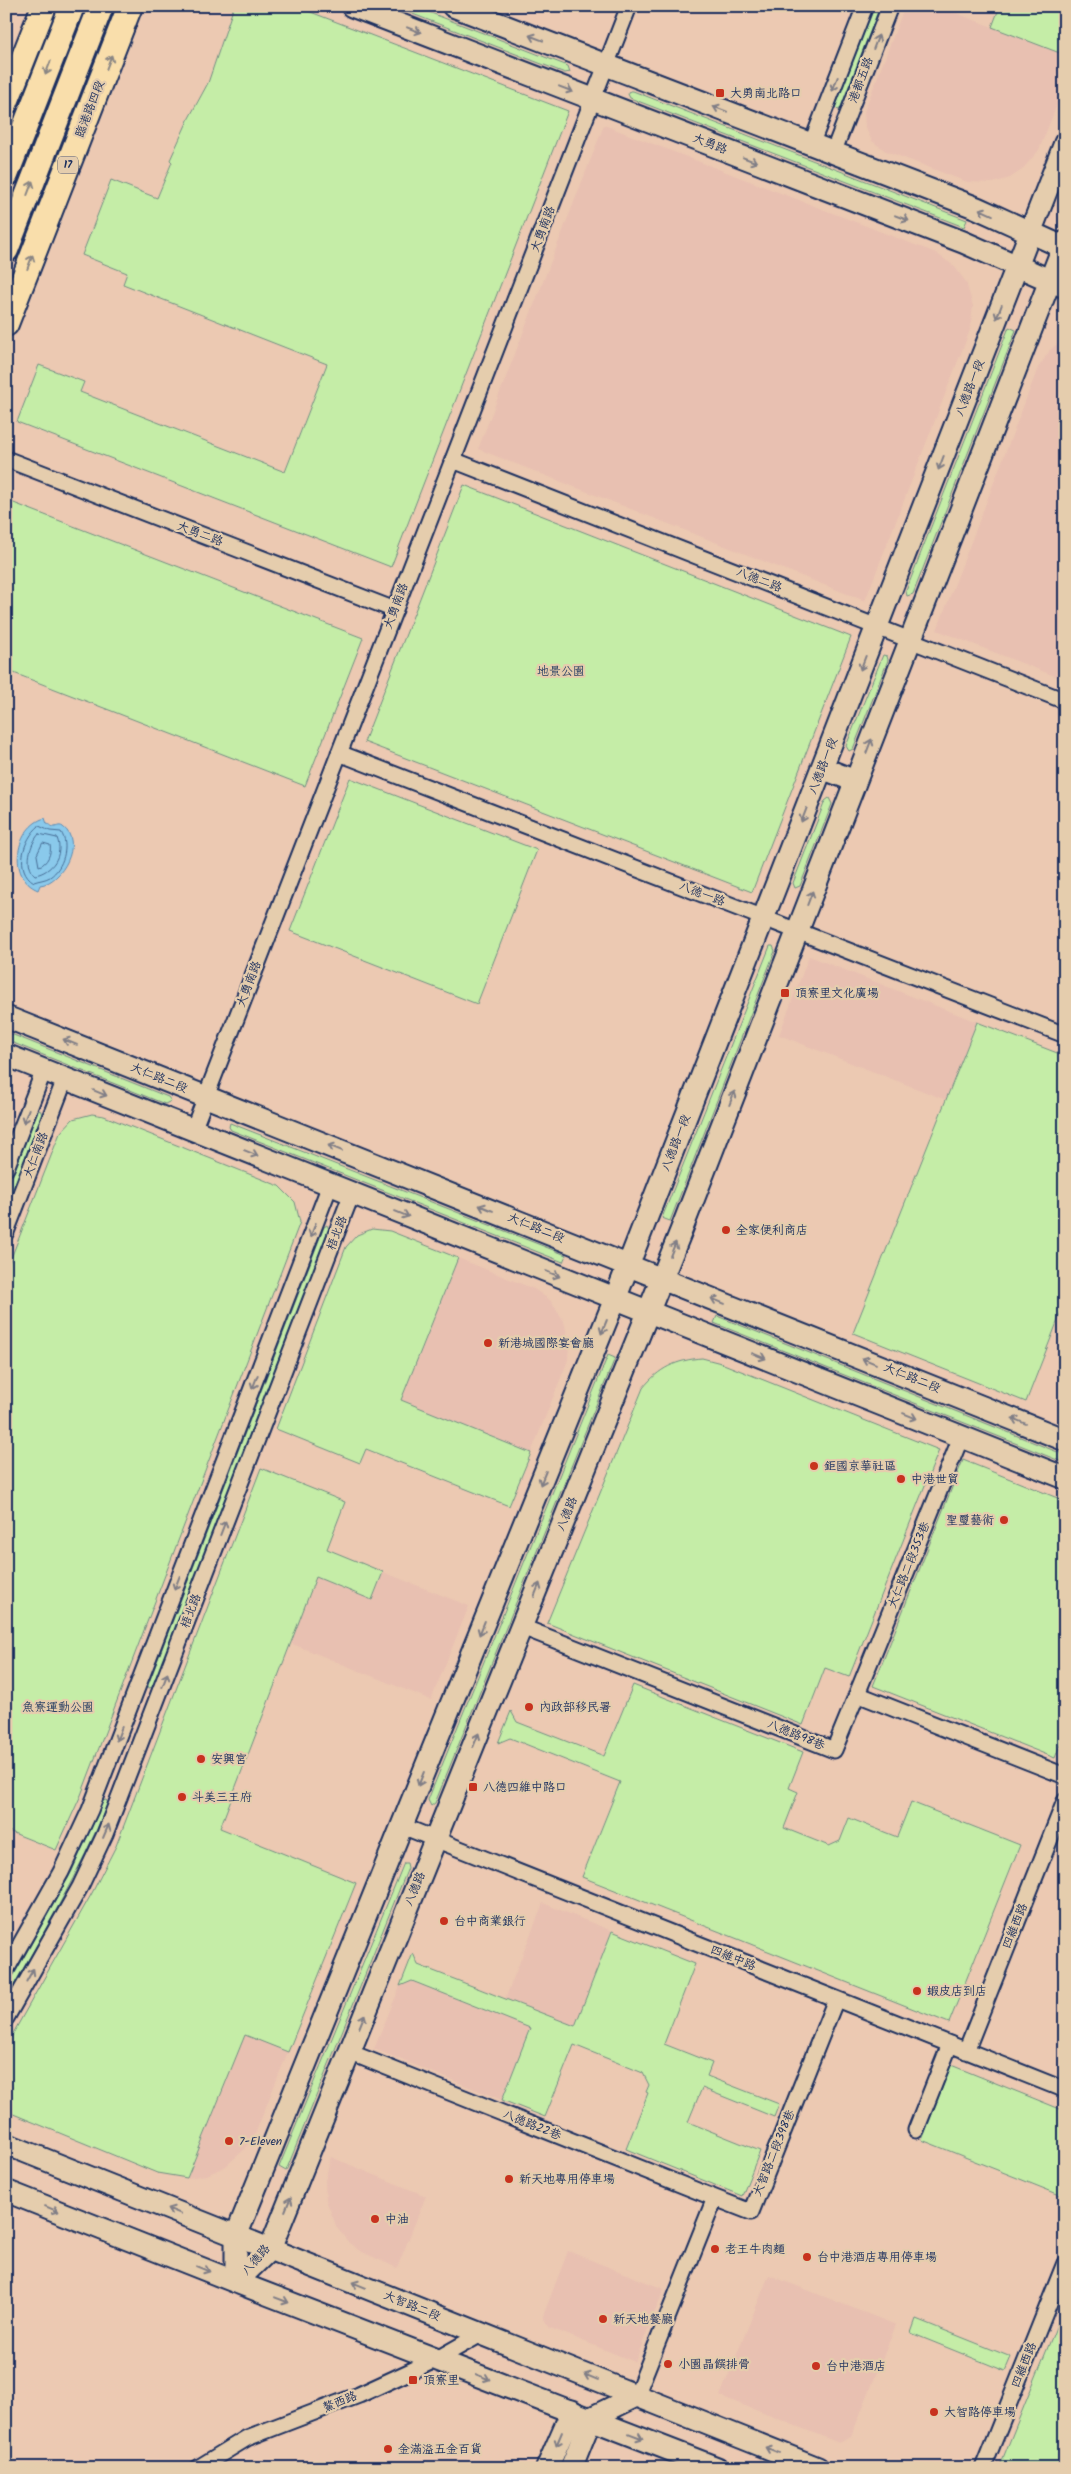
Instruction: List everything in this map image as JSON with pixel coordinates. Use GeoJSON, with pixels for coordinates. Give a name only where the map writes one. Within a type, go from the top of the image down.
{"type":"FeatureCollection","features":[{"type":"Feature","properties":{"kind":"main road"},"geometry":{"type":"LineString","coordinates":[[6,102],[44,6]]}},
{"type":"Feature","properties":{"kind":"main road"},"geometry":{"type":"LineString","coordinates":[[6,176],[72,6]]}},
{"type":"Feature","properties":{"kind":"main road","name":"17"},"geometry":{"type":"LineString","coordinates":[[6,250],[102,6]]}},
{"type":"Feature","properties":{"kind":"main road","name":"臨港路四段"},"geometry":{"type":"LineString","coordinates":[[6,324],[130,6]]}},
{"type":"Feature","properties":{"kind":"street","name":"大勇路"},"geometry":{"type":"LineString","coordinates":[[352,6],[811,144],[976,208],[1023,249],[1061,261]]}},
{"type":"Feature","properties":{"kind":"street","name":"大勇路"},"geometry":{"type":"LineString","coordinates":[[453,6],[600,82],[964,242],[1023,249],[1061,261]]}},
{"type":"Feature","properties":{"kind":"street","name":"大勇南路"},"geometry":{"type":"LineString","coordinates":[[192,1130],[629,6]]}},
{"type":"Feature","properties":{"kind":"street","name":"港都五路"},"geometry":{"type":"LineString","coordinates":[[811,144],[865,6]]}},
{"type":"Feature","properties":{"kind":"street","name":"港都五路"},"geometry":{"type":"LineString","coordinates":[[833,153],[890,6]]}},
{"type":"Feature","properties":{"kind":"street","name":"八德路一段"},"geometry":{"type":"LineString","coordinates":[[622,1282],[1065,143]]}},
{"type":"Feature","properties":{"kind":"street"},"geometry":{"type":"LineString","coordinates":[[655,1295],[910,640],[1061,261]]}},
{"type":"Feature","properties":{"kind":"street","name":"大勇二路"},"geometry":{"type":"LineString","coordinates":[[6,459],[394,610]]}},
{"type":"Feature","properties":{"kind":"street","name":"八德二路"},"geometry":{"type":"LineString","coordinates":[[453,460],[1065,701]]}},
{"type":"Feature","properties":{"kind":"street","name":"八德一路"},"geometry":{"type":"LineString","coordinates":[[339,753],[1065,1035]]}},
{"type":"Feature","properties":{"kind":"street"},"geometry":{"type":"LineString","coordinates":[[822,768],[855,781]]}},
{"type":"Feature","properties":{"kind":"street","name":"大仁路二段"},"geometry":{"type":"LineString","coordinates":[[6,1016],[206,1096],[622,1282],[1065,1440]]}},
{"type":"Feature","properties":{"kind":"street","name":"大仁路二段"},"geometry":{"type":"LineString","coordinates":[[6,1056],[330,1185],[622,1282],[655,1295],[961,1437],[1065,1478]]}},
{"type":"Feature","properties":{"kind":"street","name":"大仁南路"},"geometry":{"type":"LineString","coordinates":[[6,1168],[44,1070]]}},
{"type":"Feature","properties":{"kind":"street","name":"大仁南路"},"geometry":{"type":"LineString","coordinates":[[6,1232],[65,1079]]}},
{"type":"Feature","properties":{"kind":"street","name":"梧北路"},"geometry":{"type":"LineString","coordinates":[[6,1970],[61,1872],[88,1816],[330,1185]]}},
{"type":"Feature","properties":{"kind":"street","name":"梧北路"},"geometry":{"type":"LineString","coordinates":[[6,2018],[80,1886],[105,1834],[352,1193]]}},
{"type":"Feature","properties":{"kind":"street","name":"八德路"},"geometry":{"type":"LineString","coordinates":[[236,2282],[236,2236],[622,1282]]}},
{"type":"Feature","properties":{"kind":"street","name":"八德路"},"geometry":{"type":"LineString","coordinates":[[236,2282],[270,2249],[655,1295]]}},
{"type":"Feature","properties":{"kind":"street","name":"大仁路二段353巷"},"geometry":{"type":"LineString","coordinates":[[857,1694],[961,1437]]}},
{"type":"Feature","properties":{"kind":"street","name":"八德路98巷"},"geometry":{"type":"LineString","coordinates":[[522,1627],[834,1750],[857,1694]]}},
{"type":"Feature","properties":{"kind":"street"},"geometry":{"type":"LineString","coordinates":[[857,1694],[1065,1776]]}},
{"type":"Feature","properties":{"kind":"street","name":"四維西路"},"geometry":{"type":"LineString","coordinates":[[966,2051],[1065,1801]]}},
{"type":"Feature","properties":{"kind":"street","name":"四維中路"},"geometry":{"type":"LineString","coordinates":[[402,1826],[1065,2090]]}},
{"type":"Feature","properties":{"kind":"street","name":"大智路二段398巷"},"geometry":{"type":"LineString","coordinates":[[715,2198],[751,2212],[836,1999]]}},
{"type":"Feature","properties":{"kind":"street"},"geometry":{"type":"LineString","coordinates":[[916,2130],[950,2044]]}},
{"type":"Feature","properties":{"kind":"street","name":"八德路22巷"},"geometry":{"type":"LineString","coordinates":[[349,2052],[715,2198]]}},
{"type":"Feature","properties":{"kind":"street","name":"大智路二段"},"geometry":{"type":"LineString","coordinates":[[6,2144],[818,2468]]}},
{"type":"Feature","properties":{"kind":"street"},"geometry":{"type":"LineString","coordinates":[[6,2191],[717,2468]]}},
{"type":"Feature","properties":{"kind":"street"},"geometry":{"type":"LineString","coordinates":[[547,2468],[581,2414],[636,2396],[715,2198]]}},
{"type":"Feature","properties":{"kind":"street","name":"四維西路"},"geometry":{"type":"LineString","coordinates":[[983,2468],[1065,2263]]}},
{"type":"Feature","properties":{"kind":"street","name":"鰲西路"},"geometry":{"type":"LineString","coordinates":[[198,2468],[247,2438],[331,2407],[437,2359],[481,2334]]}},
{"type":"Feature","properties":{"kind":"street"},"geometry":{"type":"LineString","coordinates":[[571,2468],[581,2414]]}},
{"type":"Feature","properties":{"kind":"shaded area"},"geometry":{"type":"Polygon","coordinates":[[[905,6],[938,6],[1065,55],[1065,85],[1039,150],[1022,170],[1010,178],[993,183],[967,182],[886,151],[872,141],[865,127],[864,112],[905,6]]]}},
{"type":"Feature","properties":{"kind":"shaded area"},"geometry":{"type":"Polygon","coordinates":[[[604,125],[936,253],[954,266],[966,282],[973,306],[970,330],[865,601],[478,449],[604,125]]]}},
{"type":"Feature","properties":{"kind":"shaded area"},"geometry":{"type":"Polygon","coordinates":[[[1065,338],[1065,680],[937,630],[1038,368],[1050,350],[1065,338]]]}},
{"type":"Feature","properties":{"kind":"shaded area"},"geometry":{"type":"Polygon","coordinates":[[[809,956],[977,1022],[946,1100],[779,1035],[809,956]]]}},
{"type":"Feature","properties":{"kind":"shaded area","name":"新港城國際宴會廳"},"geometry":{"type":"Polygon","coordinates":[[[458,1258],[534,1289],[550,1300],[564,1321],[569,1343],[568,1360],[531,1453],[401,1401],[458,1258]]]}},
{"type":"Feature","properties":{"kind":"shaded area"},"geometry":{"type":"Polygon","coordinates":[[[383,1572],[469,1606],[431,1700],[290,1643],[316,1577],[372,1600],[383,1572]]]}},
{"type":"Feature","properties":{"kind":"shaded area"},"geometry":{"type":"Polygon","coordinates":[[[543,1903],[612,1931],[575,2026],[505,1999],[543,1903]]]}},
{"type":"Feature","properties":{"kind":"shaded area"},"geometry":{"type":"Polygon","coordinates":[[[412,1981],[530,2028],[502,2100],[374,2049],[400,1986],[412,1981]]]}},
{"type":"Feature","properties":{"kind":"shaded area"},"geometry":{"type":"Polygon","coordinates":[[[245,2035],[288,2052],[256,2132],[245,2149],[226,2166],[207,2175],[187,2178],[245,2035]]]}},
{"type":"Feature","properties":{"kind":"shaded area","name":"中油"},"geometry":{"type":"Polygon","coordinates":[[[331,2157],[426,2196],[397,2268],[360,2251],[349,2243],[337,2228],[326,2200],[325,2181],[331,2157]]]}},
{"type":"Feature","properties":{"kind":"shaded area","name":"新天地餐廳"},"geometry":{"type":"Polygon","coordinates":[[[568,2251],[664,2289],[635,2362],[548,2327],[543,2316],[568,2251]]]}},
{"type":"Feature","properties":{"kind":"shaded area","name":"台中港酒店"},"geometry":{"type":"Polygon","coordinates":[[[769,2275],[896,2325],[851,2437],[839,2443],[720,2396],[769,2275]]]}},
{"type":"Feature","properties":{"kind":"green space"},"geometry":{"type":"Polygon","coordinates":[[[234,6],[295,6],[568,111],[391,567],[17,422],[39,365],[84,382],[80,392],[285,472],[327,364],[123,284],[127,273],[82,255],[111,180],[157,198],[172,162],[170,160],[189,118],[208,83],[234,6]]]}},
{"type":"Feature","properties":{"kind":"green space"},"geometry":{"type":"Polygon","coordinates":[[[392,6],[413,6],[568,66],[570,72],[565,73],[392,6]]]}},
{"type":"Feature","properties":{"kind":"green space"},"geometry":{"type":"Polygon","coordinates":[[[874,6],[880,6],[838,110],[835,107],[874,6]]]}},
{"type":"Feature","properties":{"kind":"green space"},"geometry":{"type":"Polygon","coordinates":[[[1000,6],[1065,6],[1065,55],[992,27],[1000,6]]]}},
{"type":"Feature","properties":{"kind":"green space"},"geometry":{"type":"Polygon","coordinates":[[[630,91],[967,220],[964,227],[630,98],[628,94],[630,91]]]}},
{"type":"Feature","properties":{"kind":"green space"},"geometry":{"type":"Polygon","coordinates":[[[1009,327],[1016,330],[913,594],[907,596],[906,591],[1009,327]]]}},
{"type":"Feature","properties":{"kind":"green space","name":"地景公園"},"geometry":{"type":"Polygon","coordinates":[[[464,485],[851,637],[752,892],[364,742],[464,485]]]}},
{"type":"Feature","properties":{"kind":"green space"},"geometry":{"type":"Polygon","coordinates":[[[6,500],[363,638],[305,786],[6,670],[6,500]]]}},
{"type":"Feature","properties":{"kind":"green space"},"geometry":{"type":"Polygon","coordinates":[[[883,655],[887,656],[888,660],[853,749],[849,751],[846,746],[883,655]]]}},
{"type":"Feature","properties":{"kind":"green space"},"geometry":{"type":"Polygon","coordinates":[[[350,778],[537,850],[477,1004],[290,931],[350,778]]]}},
{"type":"Feature","properties":{"kind":"green space"},"geometry":{"type":"Polygon","coordinates":[[[829,798],[832,804],[800,886],[795,888],[793,883],[825,801],[829,798]]]}},
{"type":"Feature","properties":{"kind":"green space"},"geometry":{"type":"Polygon","coordinates":[[[770,946],[773,946],[775,951],[670,1221],[662,1218],[770,946]]]}},
{"type":"Feature","properties":{"kind":"green space"},"geometry":{"type":"Polygon","coordinates":[[[977,1022],[1065,1056],[1065,1302],[1026,1402],[853,1333],[977,1022]]]}},
{"type":"Feature","properties":{"kind":"green space"},"geometry":{"type":"Polygon","coordinates":[[[6,1032],[168,1097],[171,1101],[165,1104],[6,1040],[6,1032]]]}},
{"type":"Feature","properties":{"kind":"green space"},"geometry":{"type":"Polygon","coordinates":[[[40,1110],[42,1114],[6,1207],[6,1193],[37,1112],[40,1110]]]}},
{"type":"Feature","properties":{"kind":"green space","name":"魚寮運動公園"},"geometry":{"type":"Polygon","coordinates":[[[92,1114],[104,1116],[279,1186],[295,1202],[300,1222],[81,1795],[56,1850],[6,1830],[6,1271],[60,1133],[73,1119],[92,1114]]]}},
{"type":"Feature","properties":{"kind":"green space"},"geometry":{"type":"Polygon","coordinates":[[[230,1123],[566,1255],[563,1262],[231,1130],[229,1127],[230,1123]]]}},
{"type":"Feature","properties":{"kind":"green space"},"geometry":{"type":"Polygon","coordinates":[[[327,1225],[329,1229],[153,1687],[149,1688],[148,1685],[324,1227],[327,1225]]]}},
{"type":"Feature","properties":{"kind":"green space"},"geometry":{"type":"Polygon","coordinates":[[[372,1229],[390,1231],[458,1258],[401,1400],[531,1453],[509,1506],[366,1449],[360,1463],[276,1429],[346,1247],[357,1235],[372,1229]]]}},
{"type":"Feature","properties":{"kind":"green space"},"geometry":{"type":"Polygon","coordinates":[[[717,1316],[1065,1455],[1065,1463],[714,1323],[717,1316]]]}},
{"type":"Feature","properties":{"kind":"green space"},"geometry":{"type":"Polygon","coordinates":[[[608,1355],[615,1358],[435,1803],[431,1806],[428,1800],[608,1355]]]}},
{"type":"Feature","properties":{"kind":"green space"},"geometry":{"type":"Polygon","coordinates":[[[702,1358],[721,1363],[939,1450],[849,1677],[825,1668],[803,1725],[547,1623],[643,1388],[655,1375],[669,1366],[702,1358]]]}},
{"type":"Feature","properties":{"kind":"green space"},"geometry":{"type":"Polygon","coordinates":[[[963,1460],[1065,1501],[1065,1732],[1055,1758],[873,1686],[963,1460]]]}},
{"type":"Feature","properties":{"kind":"green space"},"geometry":{"type":"Polygon","coordinates":[[[261,1468],[345,1502],[327,1549],[383,1572],[372,1600],[316,1577],[220,1828],[356,1883],[288,2052],[245,2035],[187,2178],[157,2173],[6,2111],[6,2046],[92,1893],[116,1846],[261,1468]]]}},
{"type":"Feature","properties":{"kind":"green space"},"geometry":{"type":"Polygon","coordinates":[[[633,1685],[803,1752],[789,1788],[798,1792],[784,1828],[829,1846],[840,1841],[849,1818],[897,1837],[911,1802],[1020,1845],[949,2023],[582,1877],[620,1782],[510,1738],[498,1743],[511,1711],[517,1722],[604,1756],[633,1685]]]}},
{"type":"Feature","properties":{"kind":"green space"},"geometry":{"type":"Polygon","coordinates":[[[106,1800],[108,1803],[97,1829],[73,1878],[6,1999],[6,1989],[72,1871],[103,1801],[106,1800]]]}},
{"type":"Feature","properties":{"kind":"green space"},"geometry":{"type":"Polygon","coordinates":[[[404,1863],[407,1863],[408,1868],[286,2171],[279,2167],[404,1863]]]}},
{"type":"Feature","properties":{"kind":"green space"},"geometry":{"type":"Polygon","coordinates":[[[612,1931],[695,1964],[664,2044],[712,2063],[707,2076],[779,2104],[774,2117],[702,2088],[688,2122],[760,2151],[742,2196],[626,2149],[648,2093],[646,2092],[649,2085],[643,2073],[574,2045],[545,2117],[502,2100],[530,2028],[412,1981],[400,1986],[413,1953],[418,1965],[575,2026],[612,1931]]]}},
{"type":"Feature","properties":{"kind":"green space"},"geometry":{"type":"Polygon","coordinates":[[[951,2065],[1065,2111],[1065,2197],[922,2140],[951,2065]]]}},
{"type":"Feature","properties":{"kind":"green space"},"geometry":{"type":"Polygon","coordinates":[[[1065,2305],[1065,2468],[999,2468],[1065,2305]]]}},
{"type":"Feature","properties":{"kind":"green space"},"geometry":{"type":"Polygon","coordinates":[[[916,2319],[1011,2357],[1005,2371],[911,2333],[916,2319]]]}},
{"type":"Feature","properties":{"kind":"water"},"geometry":{"type":"Polygon","coordinates":[[[45,818],[47,824],[52,827],[62,826],[69,834],[71,851],[68,861],[62,870],[48,883],[40,885],[38,890],[28,884],[22,874],[19,864],[19,852],[27,831],[35,823],[45,818]]]}},
{"type":"Feature","properties":{"kind":"place","name":"大勇南北路口"},"geometry":{"type":"Point","coordinates":[720,93]}},
{"type":"Feature","properties":{"kind":"place","name":"頂寮里文化廣場"},"geometry":{"type":"Point","coordinates":[785,993]}},
{"type":"Feature","properties":{"kind":"place","name":"全家便利商店"},"geometry":{"type":"Point","coordinates":[726,1230]}},
{"type":"Feature","properties":{"kind":"place","name":"新港城國際宴會廳"},"geometry":{"type":"Point","coordinates":[488,1343]}},
{"type":"Feature","properties":{"kind":"place","name":"鉅國京華社區"},"geometry":{"type":"Point","coordinates":[814,1466]}},
{"type":"Feature","properties":{"kind":"place","name":"中港世貿"},"geometry":{"type":"Point","coordinates":[901,1479]}},
{"type":"Feature","properties":{"kind":"place","name":"聖璽藝術"},"geometry":{"type":"Point","coordinates":[1004,1520]}},
{"type":"Feature","properties":{"kind":"place","name":"內政部移民署"},"geometry":{"type":"Point","coordinates":[529,1707]}},
{"type":"Feature","properties":{"kind":"place","name":"安興宮"},"geometry":{"type":"Point","coordinates":[201,1759]}},
{"type":"Feature","properties":{"kind":"place","name":"八德四維中路口"},"geometry":{"type":"Point","coordinates":[473,1787]}},
{"type":"Feature","properties":{"kind":"place","name":"斗美三王府"},"geometry":{"type":"Point","coordinates":[182,1797]}},
{"type":"Feature","properties":{"kind":"place","name":"台中商業銀行"},"geometry":{"type":"Point","coordinates":[444,1921]}},
{"type":"Feature","properties":{"kind":"place","name":"蝦皮店到店"},"geometry":{"type":"Point","coordinates":[917,1991]}},
{"type":"Feature","properties":{"kind":"place","name":"7-Eleven"},"geometry":{"type":"Point","coordinates":[229,2141]}},
{"type":"Feature","properties":{"kind":"place","name":"新天地專用停車場"},"geometry":{"type":"Point","coordinates":[509,2179]}},
{"type":"Feature","properties":{"kind":"place","name":"中油"},"geometry":{"type":"Point","coordinates":[375,2219]}},
{"type":"Feature","properties":{"kind":"place","name":"老王牛肉麵"},"geometry":{"type":"Point","coordinates":[715,2249]}},
{"type":"Feature","properties":{"kind":"place","name":"台中港酒店專用停車場"},"geometry":{"type":"Point","coordinates":[807,2257]}},
{"type":"Feature","properties":{"kind":"place","name":"新天地餐廳"},"geometry":{"type":"Point","coordinates":[603,2319]}},
{"type":"Feature","properties":{"kind":"place","name":"小園晶饌排骨"},"geometry":{"type":"Point","coordinates":[668,2364]}},
{"type":"Feature","properties":{"kind":"place","name":"台中港酒店"},"geometry":{"type":"Point","coordinates":[816,2366]}},
{"type":"Feature","properties":{"kind":"place","name":"頂寮里"},"geometry":{"type":"Point","coordinates":[413,2380]}},
{"type":"Feature","properties":{"kind":"place","name":"大智路停車場"},"geometry":{"type":"Point","coordinates":[934,2412]}},
{"type":"Feature","properties":{"kind":"place","name":"金滿溢五金百貨"},"geometry":{"type":"Point","coordinates":[388,2449]}}]}
